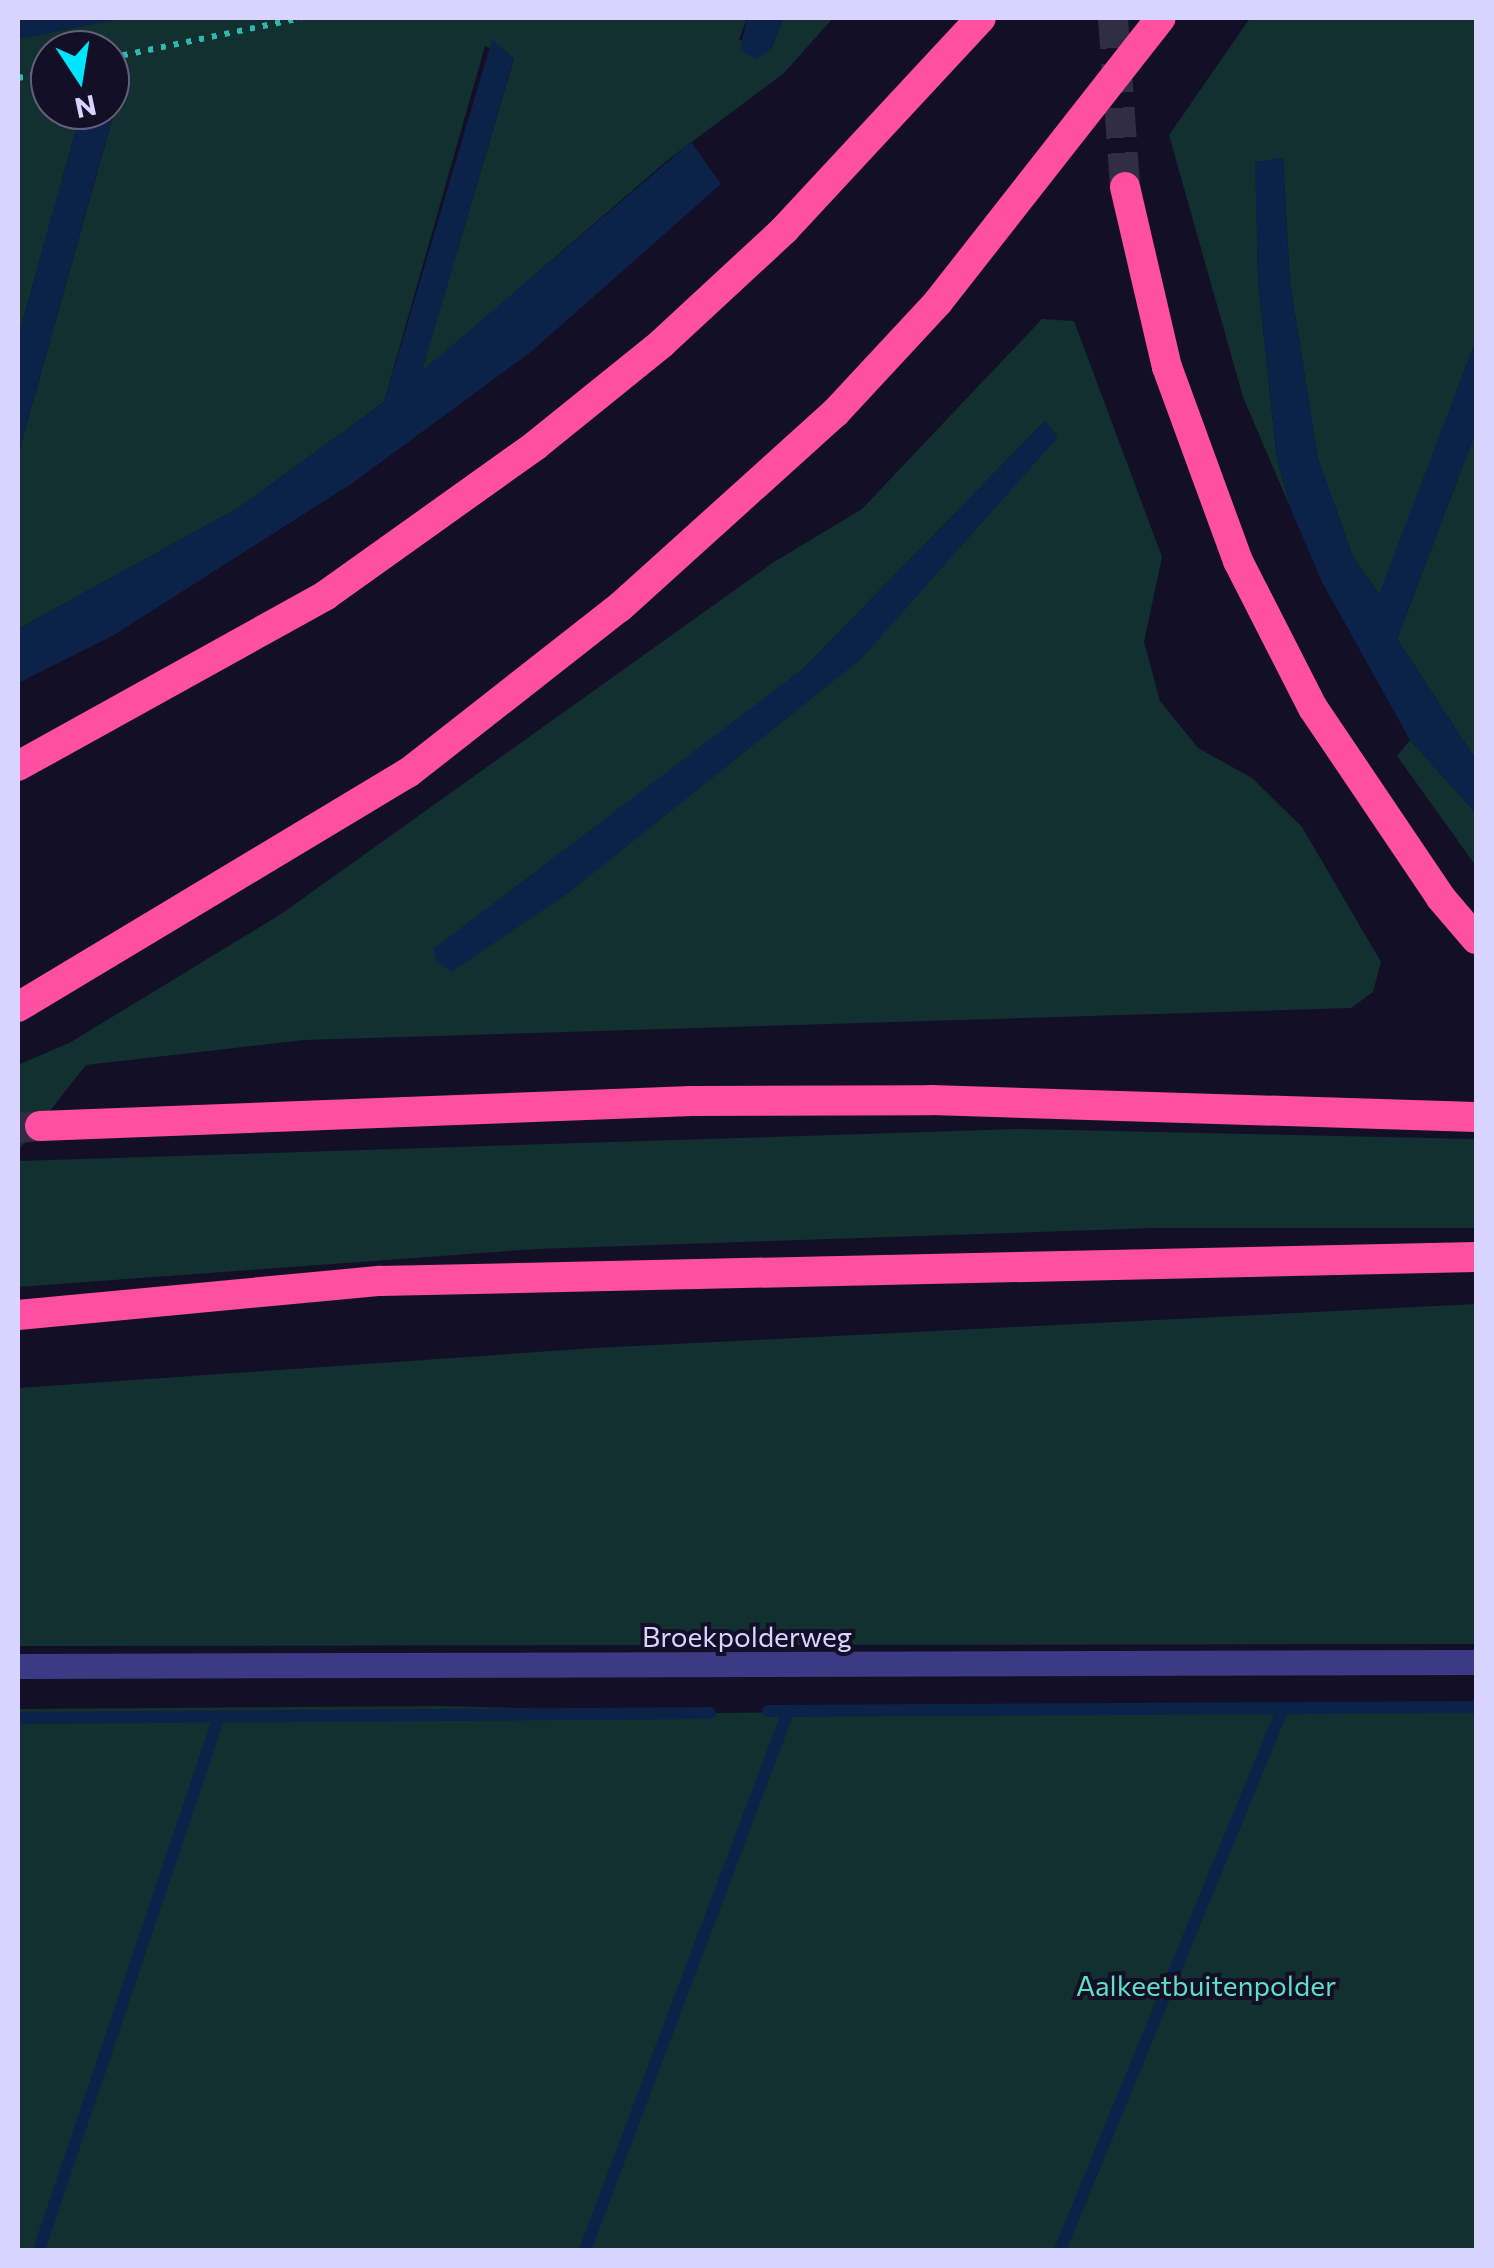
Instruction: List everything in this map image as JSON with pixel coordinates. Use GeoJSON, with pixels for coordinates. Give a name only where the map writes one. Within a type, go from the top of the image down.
{"type":"FeatureCollection","features":[{"type":"Feature","properties":{"kind":"highway"},"geometry":{"type":"LineString","coordinates":[[18,766],[326,595],[536,445],[661,344],[784,230],[981,18]]}},
{"type":"Feature","properties":{"kind":"highway"},"geometry":{"type":"LineString","coordinates":[[18,1007],[408,773],[537,678],[663,570],[835,413],[938,302],[1162,18]]}},
{"type":"Feature","properties":{"kind":"highway"},"geometry":{"type":"LineString","coordinates":[[1125,187],[1167,366],[1238,561],[1313,708],[1441,898],[1476,939]]}},
{"type":"Feature","properties":{"kind":"highway"},"geometry":{"type":"LineString","coordinates":[[40,1126],[710,1101],[931,1100],[1476,1117]]}},
{"type":"Feature","properties":{"kind":"highway"},"geometry":{"type":"LineString","coordinates":[[18,1315],[380,1281],[1476,1256]]}},
{"type":"Feature","properties":{"kind":"street","name":"Broekpolderweg"},"geometry":{"type":"LineString","coordinates":[[18,1666],[1476,1662]]}},
{"type":"Feature","properties":{"kind":"path"},"geometry":{"type":"LineString","coordinates":[[130,54],[301,18]]}},
{"type":"Feature","properties":{"kind":"green space"},"geometry":{"type":"Polygon","coordinates":[[[123,18],[747,18],[739,40],[771,49],[783,18],[833,18],[784,73],[669,159],[421,373],[514,59],[485,46],[384,402],[240,507],[18,629],[18,455],[109,130],[130,130],[130,30],[63,30],[123,18]]]}},
{"type":"Feature","properties":{"kind":"green space"},"geometry":{"type":"Polygon","coordinates":[[[1250,18],[1476,18],[1476,340],[1380,595],[1353,557],[1318,459],[1290,283],[1283,158],[1256,162],[1258,282],[1277,459],[1290,507],[1243,397],[1169,135],[1250,18]]]}},
{"type":"Feature","properties":{"kind":"green space"},"geometry":{"type":"Polygon","coordinates":[[[30,37],[30,130],[76,130],[18,338],[18,39],[30,37]]]}},
{"type":"Feature","properties":{"kind":"green space"},"geometry":{"type":"Polygon","coordinates":[[[1042,319],[1074,321],[1162,557],[1144,642],[1160,701],[1198,748],[1252,778],[1302,827],[1381,962],[1373,992],[1351,1008],[304,1040],[86,1065],[18,1151],[18,1065],[71,1042],[281,914],[774,562],[862,509],[1042,319]],[[1045,421],[804,668],[623,810],[567,894],[1057,437],[1045,421]]]}},
{"type":"Feature","properties":{"kind":"green space"},"geometry":{"type":"Polygon","coordinates":[[[1476,431],[1476,760],[1397,639],[1476,431]]]}},
{"type":"Feature","properties":{"kind":"green space"},"geometry":{"type":"Polygon","coordinates":[[[1410,740],[1476,813],[1476,866],[1397,756],[1410,740]]]}},
{"type":"Feature","properties":{"kind":"green space"},"geometry":{"type":"Polygon","coordinates":[[[1021,1129],[1476,1139],[1476,1228],[1154,1228],[537,1249],[18,1287],[18,1161],[1021,1129]]]}},
{"type":"Feature","properties":{"kind":"green space"},"geometry":{"type":"Polygon","coordinates":[[[1476,1304],[1476,1644],[18,1646],[18,1388],[595,1348],[1476,1304]]]}},
{"type":"Feature","properties":{"kind":"green space","name":"Aalkeetbuitenpolder"},"geometry":{"type":"Polygon","coordinates":[[[442,1706],[710,1713],[1476,1707],[1476,2250],[18,2250],[18,1709],[442,1706]]]}},
{"type":"Feature","properties":{"kind":"water"},"geometry":{"type":"Polygon","coordinates":[[[18,18],[123,18],[63,30],[30,30],[30,37],[18,39],[18,18]]]}},
{"type":"Feature","properties":{"kind":"water"},"geometry":{"type":"Polygon","coordinates":[[[747,18],[783,18],[771,49],[756,59],[740,50],[747,18]]]}},
{"type":"Feature","properties":{"kind":"water"},"geometry":{"type":"Polygon","coordinates":[[[492,40],[514,58],[422,371],[691,142],[721,184],[532,351],[354,482],[114,635],[18,683],[18,629],[240,507],[384,402],[492,40]]]}},
{"type":"Feature","properties":{"kind":"water"},"geometry":{"type":"Polygon","coordinates":[[[76,130],[109,130],[18,455],[18,338],[76,130]]]}},
{"type":"Feature","properties":{"kind":"water"},"geometry":{"type":"Polygon","coordinates":[[[1283,158],[1290,283],[1318,459],[1353,557],[1379,594],[1476,340],[1476,431],[1397,639],[1476,760],[1476,813],[1410,740],[1322,582],[1290,507],[1277,459],[1258,282],[1255,162],[1283,158]]]}},
{"type":"Feature","properties":{"kind":"water"},"geometry":{"type":"Polygon","coordinates":[[[1045,421],[1058,437],[861,659],[567,894],[451,972],[436,961],[433,949],[804,668],[1045,421]]]}},
{"type":"Feature","properties":{"kind":"waterway"},"geometry":{"type":"LineString","coordinates":[[768,1711],[1476,1707]]}},
{"type":"Feature","properties":{"kind":"waterway"},"geometry":{"type":"LineString","coordinates":[[1060,2250],[1283,1708]]}},
{"type":"Feature","properties":{"kind":"waterway"},"geometry":{"type":"LineString","coordinates":[[585,2250],[788,1712]]}},
{"type":"Feature","properties":{"kind":"waterway"},"geometry":{"type":"LineString","coordinates":[[18,1718],[710,1713]]}},
{"type":"Feature","properties":{"kind":"waterway"},"geometry":{"type":"LineString","coordinates":[[39,2250],[219,1717]]}},
{"type":"Feature","properties":{"kind":"tunnel"},"geometry":{"type":"LineString","coordinates":[[1113,18],[1125,187]]}},
{"type":"Feature","properties":{"kind":"tunnel"},"geometry":{"type":"LineString","coordinates":[[18,1128],[40,1126]]}}]}
